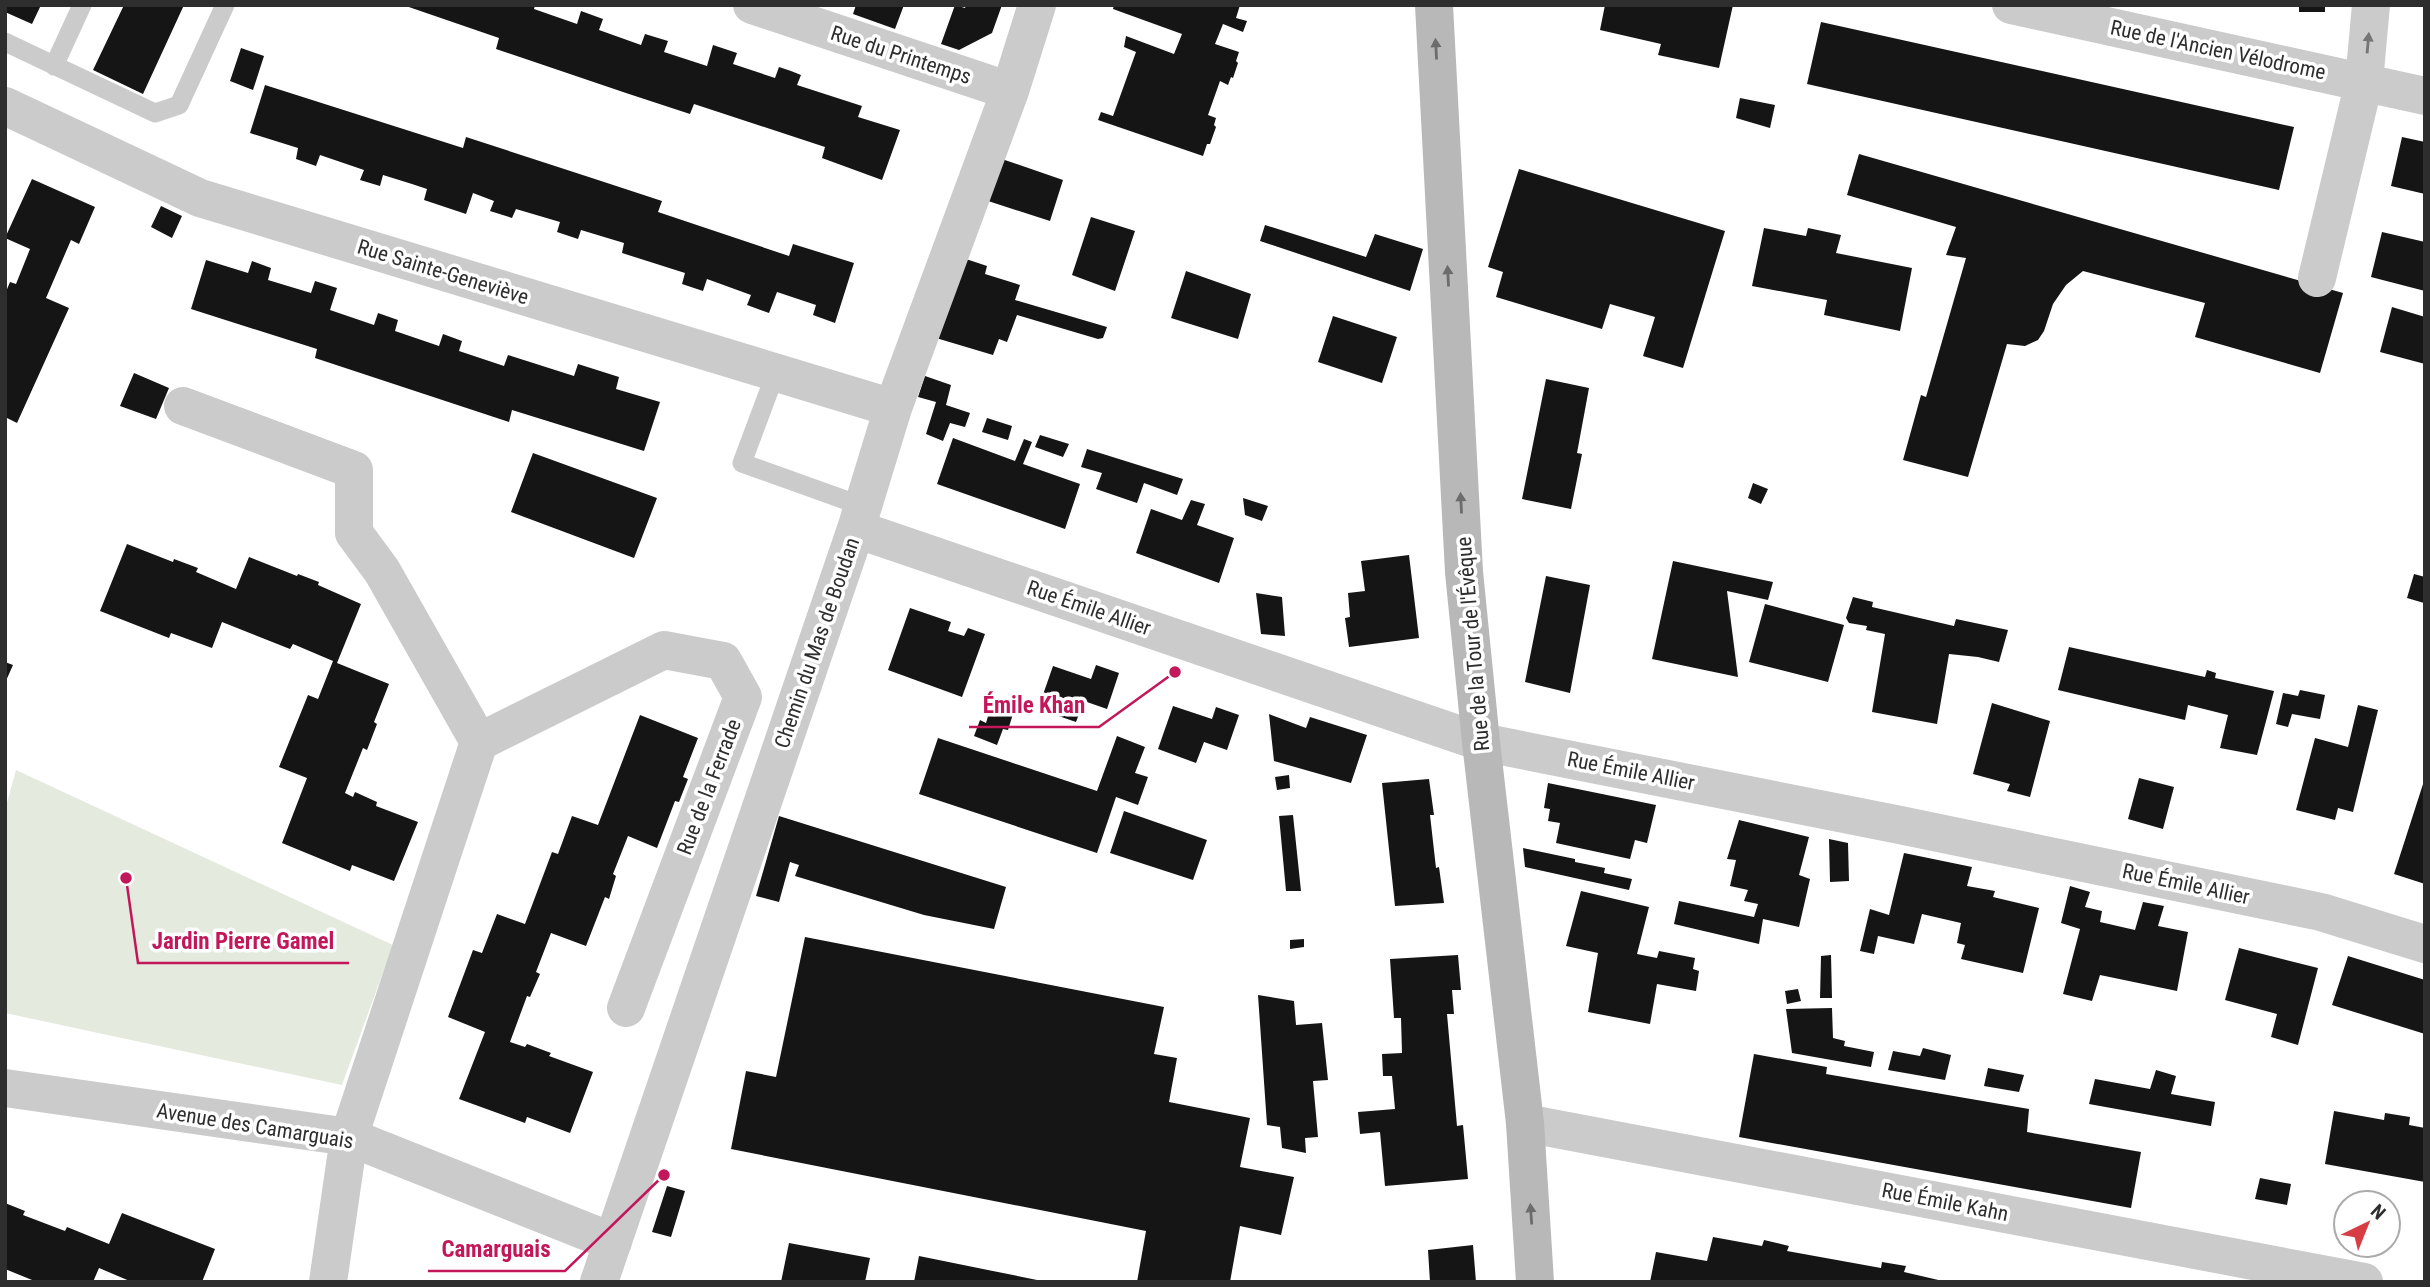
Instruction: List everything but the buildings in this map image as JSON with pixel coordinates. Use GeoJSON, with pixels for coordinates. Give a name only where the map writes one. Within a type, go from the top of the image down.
{"type":"FeatureCollection","features":[{"type":"Feature","properties":{"kind":"street","name":"Rue du Printemps"},"geometry":{"type":"LineString","coordinates":[[752,5],[1010,91]]}},
{"type":"Feature","properties":{"kind":"street","name":"Chemin du Mas de Boudan"},"geometry":{"type":"LineString","coordinates":[[599,1282],[859,518],[893,408],[1010,91],[1037,5]]}},
{"type":"Feature","properties":{"kind":"street","name":"Rue de la Tour de l'Évêque"},"geometry":{"type":"LineString","coordinates":[[1434,5],[1464,572],[1525,1123],[1535,1282]]}},
{"type":"Feature","properties":{"kind":"street","name":"Rue de l'Ancien Vélodrome"},"geometry":{"type":"LineString","coordinates":[[2011,5],[2425,96]]}},
{"type":"Feature","properties":{"kind":"street"},"geometry":{"type":"LineString","coordinates":[[2318,278],[2364,82],[2371,5]]}},
{"type":"Feature","properties":{"kind":"street","name":"Rue Sainte-Geneviève"},"geometry":{"type":"LineString","coordinates":[[5,106],[200,198],[893,408]]}},
{"type":"Feature","properties":{"kind":"street"},"geometry":{"type":"LineString","coordinates":[[183,406],[354,470],[354,533],[382,571],[479,742],[349,1138],[328,1282]]}},
{"type":"Feature","properties":{"kind":"street","name":"Rue Émile Allier"},"geometry":{"type":"LineString","coordinates":[[859,518],[1481,742],[2321,912],[2425,944]]}},
{"type":"Feature","properties":{"kind":"street","name":"Rue de la Ferrade"},"geometry":{"type":"LineString","coordinates":[[479,742],[664,650],[723,661],[743,697],[626,1008]]}},
{"type":"Feature","properties":{"kind":"street","name":"Avenue des Camarguais"},"geometry":{"type":"LineString","coordinates":[[5,1088],[349,1138],[613,1242]]}},
{"type":"Feature","properties":{"kind":"street","name":"Rue Émile Kahn"},"geometry":{"type":"LineString","coordinates":[[1525,1123],[2364,1282]]}},
{"type":"Feature","properties":{"kind":"lane"},"geometry":{"type":"LineString","coordinates":[[54,66],[82,5]]}},
{"type":"Feature","properties":{"kind":"lane"},"geometry":{"type":"LineString","coordinates":[[5,42],[155,113],[179,105],[225,5]]}},
{"type":"Feature","properties":{"kind":"lane"},"geometry":{"type":"LineString","coordinates":[[776,372],[742,463],[859,518]]}},
{"type":"Feature","properties":{"kind":"shaded area"},"geometry":{"type":"Polygon","coordinates":[[[16,770],[393,945],[342,1085],[5,1013],[5,810],[16,770]]]}},
{"type":"Feature","properties":{"kind":"place","name":"Émile Khan"},"geometry":{"type":"Point","coordinates":[1175,672]}},
{"type":"Feature","properties":{"kind":"place","name":"Jardin Pierre Gamel"},"geometry":{"type":"Point","coordinates":[126,878]}},
{"type":"Feature","properties":{"kind":"place","name":"Camarguais"},"geometry":{"type":"Point","coordinates":[664,1175]}}]}
